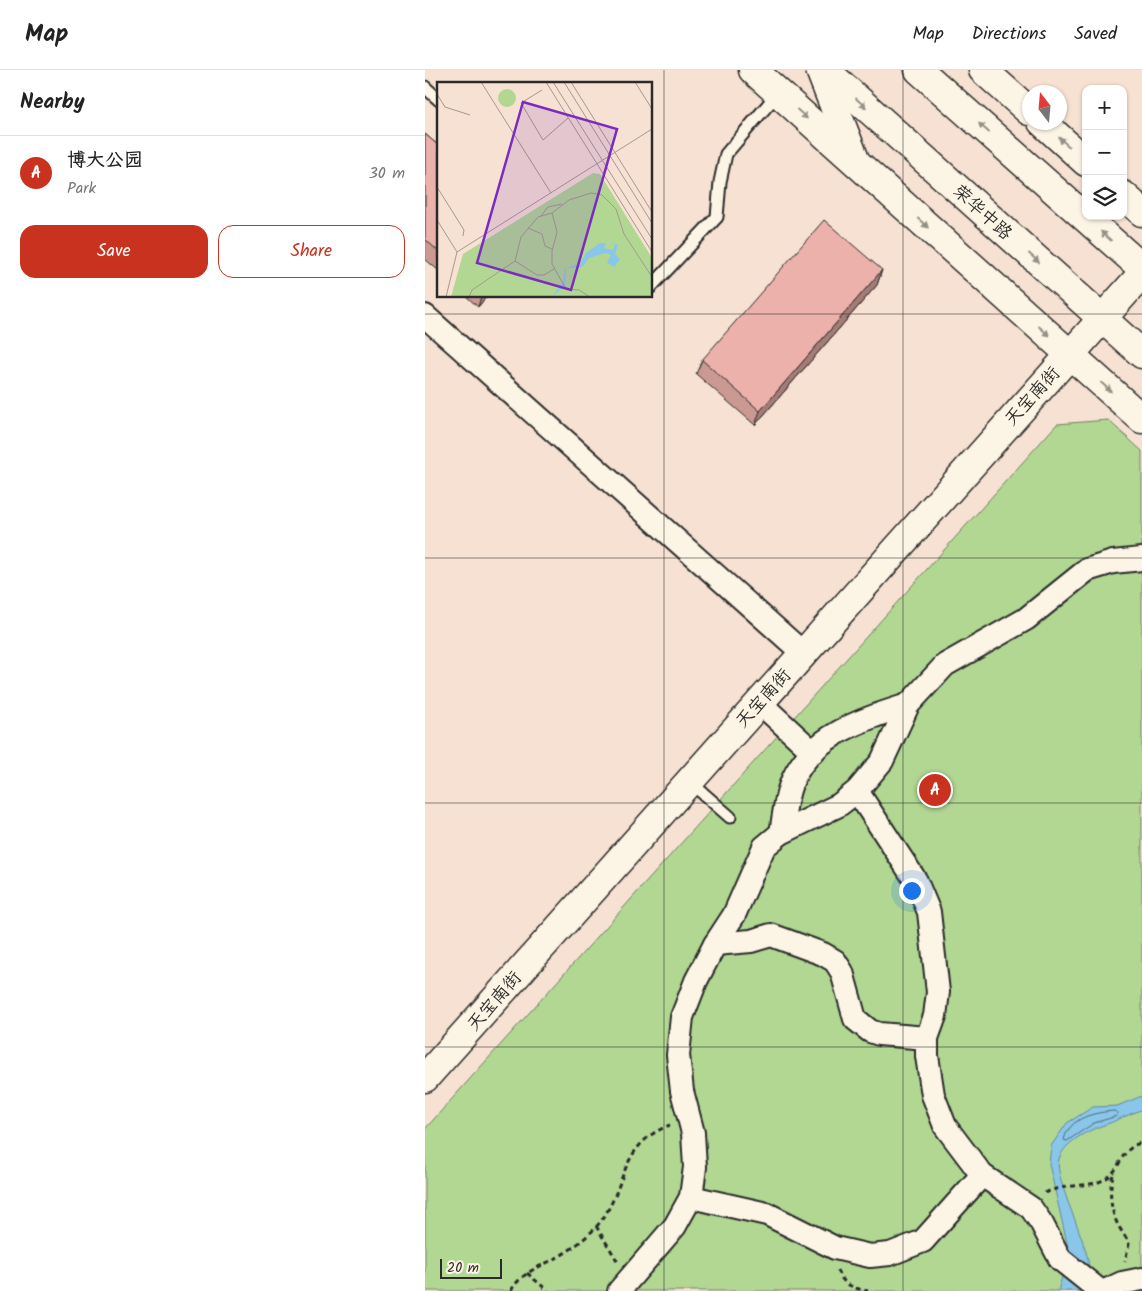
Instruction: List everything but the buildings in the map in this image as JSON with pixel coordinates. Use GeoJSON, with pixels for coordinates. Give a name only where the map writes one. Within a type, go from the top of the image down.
{"type":"FeatureCollection","features":[{"type":"Feature","properties":{"kind":"street"},"geometry":{"type":"LineString","coordinates":[[753,70],[1142,420]]}},
{"type":"Feature","properties":{"kind":"street"},"geometry":{"type":"LineString","coordinates":[[821,70],[856,163]]}},
{"type":"Feature","properties":{"kind":"street","name":"荣华中路"},"geometry":{"type":"LineString","coordinates":[[825,70],[1142,354]]}},
{"type":"Feature","properties":{"kind":"street"},"geometry":{"type":"LineString","coordinates":[[919,70],[1142,268]]}},
{"type":"Feature","properties":{"kind":"street"},"geometry":{"type":"LineString","coordinates":[[983,70],[1022,105]]}},
{"type":"Feature","properties":{"kind":"street"},"geometry":{"type":"LineString","coordinates":[[1051,130],[1082,158]]}},
{"type":"Feature","properties":{"kind":"street"},"geometry":{"type":"LineString","coordinates":[[1127,199],[1142,212]]}},
{"type":"Feature","properties":{"kind":"street","name":"天宝南街"},"geometry":{"type":"LineString","coordinates":[[425,1078],[1142,274]]}},
{"type":"Feature","properties":{"kind":"street"},"geometry":{"type":"LineString","coordinates":[[425,316],[803,654]]}},
{"type":"Feature","properties":{"kind":"street"},"geometry":{"type":"LineString","coordinates":[[767,840],[839,805],[857,791],[883,761],[908,705],[945,665],[1026,619],[1087,570],[1113,562],[1142,559]]}},
{"type":"Feature","properties":{"kind":"street"},"geometry":{"type":"LineString","coordinates":[[760,702],[813,752]]}},
{"type":"Feature","properties":{"kind":"street"},"geometry":{"type":"LineString","coordinates":[[623,1286],[675,1226],[691,1197],[695,1167],[693,1133],[682,1091],[678,1055],[682,1017],[696,981],[715,944],[734,915],[791,784],[813,752],[834,735],[858,721],[908,705]]}},
{"type":"Feature","properties":{"kind":"street"},"geometry":{"type":"LineString","coordinates":[[857,791],[916,881],[929,912],[938,992],[935,1016],[927,1038],[933,1095],[945,1126],[982,1175],[1031,1208],[1061,1259],[1100,1291]]}},
{"type":"Feature","properties":{"kind":"street"},"geometry":{"type":"LineString","coordinates":[[715,944],[751,941],[771,935],[823,954],[835,962],[843,972],[855,1019],[870,1031],[879,1034],[927,1038]]}},
{"type":"Feature","properties":{"kind":"street"},"geometry":{"type":"LineString","coordinates":[[691,1197],[767,1214],[835,1248],[870,1256],[890,1254],[909,1249],[923,1241],[939,1226],[982,1175]]}},
{"type":"Feature","properties":{"kind":"lane"},"geometry":{"type":"LineString","coordinates":[[425,87],[437,98]]}},
{"type":"Feature","properties":{"kind":"lane"},"geometry":{"type":"LineString","coordinates":[[653,285],[717,217],[720,182],[726,154],[778,93]]}},
{"type":"Feature","properties":{"kind":"lane"},"geometry":{"type":"LineString","coordinates":[[689,782],[730,817]]}},
{"type":"Feature","properties":{"kind":"path"},"geometry":{"type":"LineString","coordinates":[[511,1291],[527,1273],[579,1243],[597,1226],[609,1207],[629,1157],[638,1145],[659,1129],[689,1118]]}},
{"type":"Feature","properties":{"kind":"path"},"geometry":{"type":"LineString","coordinates":[[1123,1284],[1129,1244],[1117,1224],[1112,1208],[1110,1186],[1113,1173],[1126,1150],[1142,1142]]}},
{"type":"Feature","properties":{"kind":"path"},"geometry":{"type":"LineString","coordinates":[[1052,1190],[1066,1185],[1097,1182],[1113,1173]]}},
{"type":"Feature","properties":{"kind":"path"},"geometry":{"type":"LineString","coordinates":[[597,1226],[623,1286]]}},
{"type":"Feature","properties":{"kind":"path"},"geometry":{"type":"LineString","coordinates":[[835,1248],[833,1258],[838,1273],[850,1286],[868,1291]]}},
{"type":"Feature","properties":{"kind":"path"},"geometry":{"type":"LineString","coordinates":[[527,1273],[548,1291]]}},
{"type":"Feature","properties":{"kind":"green space"},"geometry":{"type":"Polygon","coordinates":[[[1108,420],[1142,451],[1142,1291],[425,1291],[425,1129],[1057,424],[1108,420]]]}},
{"type":"Feature","properties":{"kind":"water"},"geometry":{"type":"Polygon","coordinates":[[[1142,1096],[1142,1110],[1084,1133],[1066,1147],[1059,1159],[1061,1181],[1083,1244],[1089,1274],[1085,1291],[1058,1291],[1069,1252],[1049,1164],[1051,1146],[1067,1123],[1093,1107],[1117,1106],[1142,1096]]]}},
{"type":"Feature","properties":{"kind":"place","name":"博大公园"},"geometry":{"type":"Point","coordinates":[935,790]}}]}
